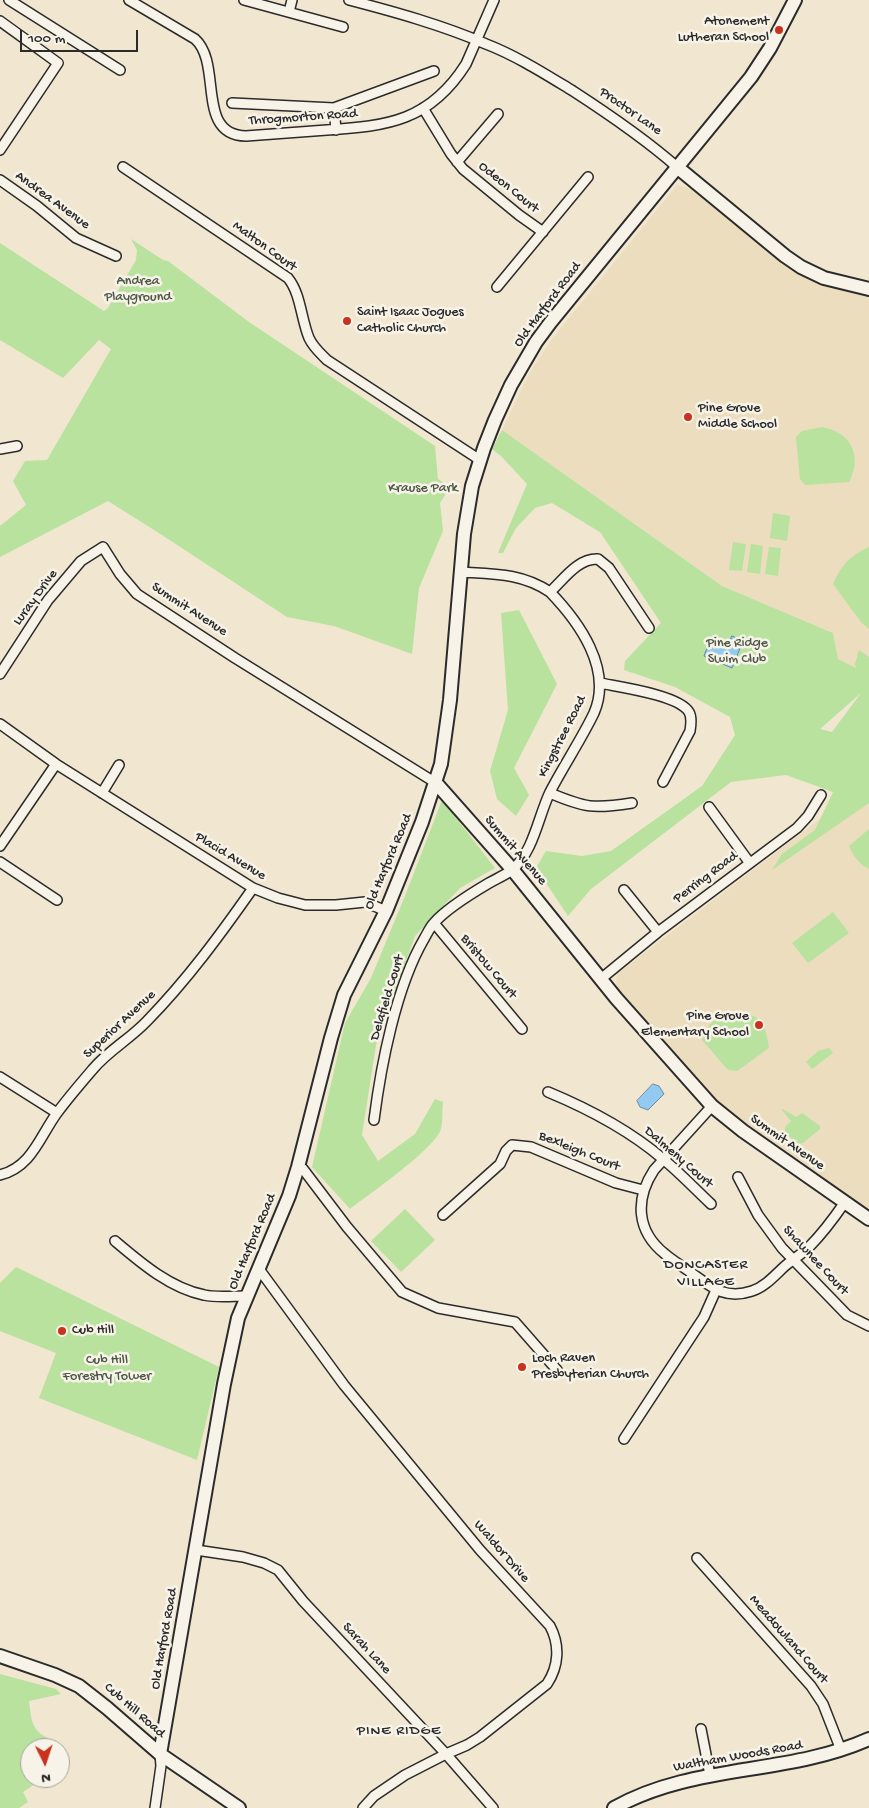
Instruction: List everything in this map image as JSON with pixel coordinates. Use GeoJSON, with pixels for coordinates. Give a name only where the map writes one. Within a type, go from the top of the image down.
{"type":"FeatureCollection","features":[{"type":"Feature","properties":{"kind":"street"},"geometry":{"type":"LineString","coordinates":[[9,0],[120,70]]}},
{"type":"Feature","properties":{"kind":"street","name":"Throgmorton Road"},"geometry":{"type":"LineString","coordinates":[[129,0],[201,44],[208,60],[214,112],[222,125],[229,131],[236,135],[246,136],[360,128],[406,118],[437,99],[454,82],[466,64],[494,0]]}},
{"type":"Feature","properties":{"kind":"street"},"geometry":{"type":"LineString","coordinates":[[244,0],[343,27]]}},
{"type":"Feature","properties":{"kind":"street"},"geometry":{"type":"LineString","coordinates":[[289,12],[292,0]]}},
{"type":"Feature","properties":{"kind":"street","name":"Proctor Lane"},"geometry":{"type":"LineString","coordinates":[[349,0],[410,17],[477,40],[548,75],[626,125],[785,256],[801,267],[824,278],[869,289]]}},
{"type":"Feature","properties":{"kind":"street","name":"Old Harford Road"},"geometry":{"type":"LineString","coordinates":[[155,1808],[161,1766],[160,1754],[234,1331],[246,1296],[286,1206],[344,995],[386,911],[419,831],[436,783],[448,720],[466,515],[480,460],[501,405],[536,342],[581,284],[757,69],[795,0]]}},
{"type":"Feature","properties":{"kind":"street"},"geometry":{"type":"LineString","coordinates":[[0,21],[58,63],[0,150]]}},
{"type":"Feature","properties":{"kind":"street"},"geometry":{"type":"LineString","coordinates":[[232,102],[334,108],[434,71]]}},
{"type":"Feature","properties":{"kind":"street"},"geometry":{"type":"LineString","coordinates":[[334,108],[336,130]]}},
{"type":"Feature","properties":{"kind":"street","name":"Odeon Court"},"geometry":{"type":"LineString","coordinates":[[423,108],[457,162],[503,202],[543,232]]}},
{"type":"Feature","properties":{"kind":"street","name":"Odeon Court"},"geometry":{"type":"LineString","coordinates":[[457,162],[498,114]]}},
{"type":"Feature","properties":{"kind":"street","name":"Malton Court"},"geometry":{"type":"LineString","coordinates":[[123,167],[288,278],[294,287],[309,338],[327,360],[480,460]]}},
{"type":"Feature","properties":{"kind":"street","name":"Odeon Court"},"geometry":{"type":"LineString","coordinates":[[497,287],[588,177]]}},
{"type":"Feature","properties":{"kind":"street","name":"Andrea Avenue"},"geometry":{"type":"LineString","coordinates":[[0,180],[37,206],[76,238],[116,256]]}},
{"type":"Feature","properties":{"kind":"street"},"geometry":{"type":"LineString","coordinates":[[0,449],[16,446]]}},
{"type":"Feature","properties":{"kind":"street","name":"Luray Drive"},"geometry":{"type":"LineString","coordinates":[[0,674],[48,600],[82,561],[103,547]]}},
{"type":"Feature","properties":{"kind":"street","name":"Summit Avenue"},"geometry":{"type":"LineString","coordinates":[[103,547],[120,574],[137,594],[235,658],[436,783],[512,869],[602,978],[616,998],[712,1106],[743,1131],[869,1219]]}},
{"type":"Feature","properties":{"kind":"street"},"geometry":{"type":"LineString","coordinates":[[550,592],[580,564],[592,559],[598,560],[609,568],[649,628]]}},
{"type":"Feature","properties":{"kind":"street","name":"Kingstree Road"},"geometry":{"type":"LineString","coordinates":[[460,572],[521,577],[550,592],[570,612],[584,635],[592,654],[600,683],[599,696],[594,712],[550,792],[530,845],[512,869]]}},
{"type":"Feature","properties":{"kind":"street"},"geometry":{"type":"LineString","coordinates":[[600,683],[657,694],[682,705],[689,712],[690,731],[663,782]]}},
{"type":"Feature","properties":{"kind":"street","name":"Placid Avenue"},"geometry":{"type":"LineString","coordinates":[[0,724],[56,764],[252,888],[278,898],[305,905],[336,905],[365,902],[386,911]]}},
{"type":"Feature","properties":{"kind":"street"},"geometry":{"type":"LineString","coordinates":[[0,846],[56,764]]}},
{"type":"Feature","properties":{"kind":"street"},"geometry":{"type":"LineString","coordinates":[[102,793],[119,765]]}},
{"type":"Feature","properties":{"kind":"street"},"geometry":{"type":"LineString","coordinates":[[550,792],[576,804],[590,806],[605,807],[632,802]]}},
{"type":"Feature","properties":{"kind":"street","name":"Perring Road"},"geometry":{"type":"LineString","coordinates":[[602,978],[749,862],[797,828],[808,816],[821,795]]}},
{"type":"Feature","properties":{"kind":"street"},"geometry":{"type":"LineString","coordinates":[[709,807],[749,862]]}},
{"type":"Feature","properties":{"kind":"street"},"geometry":{"type":"LineString","coordinates":[[0,862],[57,900]]}},
{"type":"Feature","properties":{"kind":"street","name":"Delafield Court"},"geometry":{"type":"LineString","coordinates":[[374,1120],[381,1072],[396,1009],[413,960],[434,923],[478,889],[512,869]]}},
{"type":"Feature","properties":{"kind":"street","name":"Superior Avenue"},"geometry":{"type":"LineString","coordinates":[[0,1175],[18,1167],[30,1157],[57,1113],[94,1068],[116,1046],[145,1023],[191,974],[252,888]]}},
{"type":"Feature","properties":{"kind":"street"},"geometry":{"type":"LineString","coordinates":[[624,890],[658,932]]}},
{"type":"Feature","properties":{"kind":"street","name":"Bristow Court"},"geometry":{"type":"LineString","coordinates":[[434,923],[522,1029]]}},
{"type":"Feature","properties":{"kind":"street"},"geometry":{"type":"LineString","coordinates":[[0,1076],[57,1113]]}},
{"type":"Feature","properties":{"kind":"street","name":"Dalmeny Court"},"geometry":{"type":"LineString","coordinates":[[548,1092],[614,1124],[663,1159],[710,1204]]}},
{"type":"Feature","properties":{"kind":"street"},"geometry":{"type":"LineString","coordinates":[[712,1106],[663,1159],[648,1179],[643,1190],[641,1202],[642,1219],[646,1230],[664,1254],[716,1290],[727,1294],[752,1291],[761,1286],[807,1248],[819,1236],[845,1202]]}},
{"type":"Feature","properties":{"kind":"street","name":"Bexleigh Court"},"geometry":{"type":"LineString","coordinates":[[443,1215],[500,1164],[506,1151],[512,1146],[531,1147],[616,1182],[643,1190]]}},
{"type":"Feature","properties":{"kind":"street"},"geometry":{"type":"LineString","coordinates":[[298,1168],[303,1169],[347,1227],[402,1292],[438,1308],[515,1322],[556,1370]]}},
{"type":"Feature","properties":{"kind":"street","name":"Shawnee Court"},"geometry":{"type":"LineString","coordinates":[[738,1176],[766,1228],[782,1248],[847,1314],[869,1326]]}},
{"type":"Feature","properties":{"kind":"street"},"geometry":{"type":"LineString","coordinates":[[116,1241],[179,1287],[205,1295],[246,1296]]}},
{"type":"Feature","properties":{"kind":"street","name":"Waldor Drive"},"geometry":{"type":"LineString","coordinates":[[259,1269],[344,1384],[480,1550],[550,1626],[555,1635],[556,1662],[552,1676],[546,1684],[480,1737],[405,1775],[374,1796],[363,1808]]}},
{"type":"Feature","properties":{"kind":"street"},"geometry":{"type":"LineString","coordinates":[[624,1439],[704,1317],[716,1290]]}},
{"type":"Feature","properties":{"kind":"street","name":"Sarah Lane"},"geometry":{"type":"LineString","coordinates":[[196,1550],[243,1557],[264,1563],[278,1570],[303,1600],[446,1754],[493,1808]]}},
{"type":"Feature","properties":{"kind":"street","name":"Meadowland Court"},"geometry":{"type":"LineString","coordinates":[[697,1558],[811,1686],[828,1715],[841,1750]]}},
{"type":"Feature","properties":{"kind":"street","name":"Cub Hill Road"},"geometry":{"type":"LineString","coordinates":[[0,1656],[55,1675],[79,1686],[160,1754],[239,1808]]}},
{"type":"Feature","properties":{"kind":"street"},"geometry":{"type":"LineString","coordinates":[[701,1729],[710,1775]]}},
{"type":"Feature","properties":{"kind":"street","name":"Waltham Woods Road"},"geometry":{"type":"LineString","coordinates":[[614,1808],[654,1789],[674,1782],[795,1762],[841,1750],[869,1739]]}},
{"type":"Feature","properties":{"kind":"shaded area","name":"Pine Grove Middle School"},"geometry":{"type":"Polygon","coordinates":[[[677,185],[698,191],[786,260],[869,291],[869,674],[838,659],[833,633],[722,586],[502,430],[529,374],[551,340],[677,185]]]}},
{"type":"Feature","properties":{"kind":"shaded area","name":"Pine Grove Elementary School"},"geometry":{"type":"Polygon","coordinates":[[[869,781],[869,1209],[765,1139],[710,1095],[681,1065],[616,986],[617,974],[869,781]]]}},
{"type":"Feature","properties":{"kind":"green space"},"geometry":{"type":"Polygon","coordinates":[[[131,239],[163,260],[168,261],[249,322],[435,446],[438,479],[450,487],[440,503],[443,531],[419,588],[412,654],[334,626],[287,617],[108,501],[0,557],[0,526],[26,505],[13,481],[25,461],[47,460],[111,349],[99,340],[63,378],[0,340],[0,243],[104,311],[108,308],[136,260],[137,250],[131,239]]]}},
{"type":"Feature","properties":{"kind":"green space"},"geometry":{"type":"Polygon","coordinates":[[[822,427],[840,434],[852,447],[855,463],[849,482],[805,485],[800,479],[796,437],[802,431],[822,427]]]}},
{"type":"Feature","properties":{"kind":"green space","name":"Pine Ridge Swim Club"},"geometry":{"type":"Polygon","coordinates":[[[502,430],[722,586],[833,633],[838,659],[856,668],[855,664],[859,650],[869,657],[869,803],[772,870],[782,854],[815,830],[833,792],[786,775],[731,782],[591,889],[568,916],[536,868],[546,851],[582,856],[611,851],[702,786],[735,735],[730,717],[675,687],[624,670],[625,661],[661,623],[600,532],[552,503],[535,508],[516,528],[503,553],[498,553],[527,484],[492,449],[502,430]],[[861,693],[820,729],[832,732],[861,693]]]}},
{"type":"Feature","properties":{"kind":"green space"},"geometry":{"type":"Polygon","coordinates":[[[773,513],[790,516],[787,541],[770,538],[773,513]]]}},
{"type":"Feature","properties":{"kind":"green space"},"geometry":{"type":"Polygon","coordinates":[[[733,542],[746,544],[742,571],[729,570],[733,542]]]}},
{"type":"Feature","properties":{"kind":"green space"},"geometry":{"type":"Polygon","coordinates":[[[751,544],[763,546],[760,574],[747,572],[751,544]]]}},
{"type":"Feature","properties":{"kind":"green space"},"geometry":{"type":"Polygon","coordinates":[[[769,547],[781,548],[778,576],[765,574],[769,547]]]}},
{"type":"Feature","properties":{"kind":"green space"},"geometry":{"type":"Polygon","coordinates":[[[869,547],[869,629],[861,622],[833,584],[847,561],[869,547]]]}},
{"type":"Feature","properties":{"kind":"green space"},"geometry":{"type":"Polygon","coordinates":[[[519,610],[557,684],[514,768],[529,795],[516,816],[497,799],[490,771],[508,710],[501,613],[519,610]]]}},
{"type":"Feature","properties":{"kind":"green space"},"geometry":{"type":"Polygon","coordinates":[[[442,800],[495,868],[460,888],[415,936],[376,1045],[362,1135],[378,1161],[415,1134],[435,1099],[443,1102],[441,1129],[427,1148],[350,1209],[312,1167],[345,1023],[371,978],[442,800]]]}},
{"type":"Feature","properties":{"kind":"green space"},"geometry":{"type":"Polygon","coordinates":[[[869,829],[869,869],[862,865],[849,846],[869,829]]]}},
{"type":"Feature","properties":{"kind":"green space"},"geometry":{"type":"Polygon","coordinates":[[[833,912],[849,933],[808,963],[792,943],[833,912]]]}},
{"type":"Feature","properties":{"kind":"green space"},"geometry":{"type":"Polygon","coordinates":[[[739,1012],[758,1019],[764,1028],[769,1048],[737,1071],[728,1070],[702,1040],[711,1023],[725,1015],[739,1012]]]}},
{"type":"Feature","properties":{"kind":"green space"},"geometry":{"type":"Polygon","coordinates":[[[829,1048],[833,1053],[812,1069],[806,1062],[818,1051],[829,1048]]]}},
{"type":"Feature","properties":{"kind":"green space"},"geometry":{"type":"Polygon","coordinates":[[[783,1109],[796,1117],[802,1113],[820,1126],[820,1129],[803,1143],[799,1144],[785,1133],[785,1127],[791,1121],[783,1109]]]}},
{"type":"Feature","properties":{"kind":"green space"},"geometry":{"type":"Polygon","coordinates":[[[405,1209],[435,1240],[401,1272],[371,1241],[405,1209]]]}},
{"type":"Feature","properties":{"kind":"green space","name":"Cub Hill Forestry Tower"},"geometry":{"type":"Polygon","coordinates":[[[16,1267],[219,1367],[197,1460],[39,1398],[56,1353],[0,1331],[0,1283],[16,1267]]]}},
{"type":"Feature","properties":{"kind":"green space"},"geometry":{"type":"Polygon","coordinates":[[[0,1674],[56,1689],[61,1694],[29,1701],[30,1713],[35,1727],[38,1732],[48,1738],[20,1738],[20,1788],[29,1788],[23,1792],[28,1802],[19,1808],[0,1808],[0,1674]]]}},
{"type":"Feature","properties":{"kind":"water"},"geometry":{"type":"Polygon","coordinates":[[[732,636],[743,641],[732,668],[704,656],[710,640],[727,648],[732,636]]]}},
{"type":"Feature","properties":{"kind":"water"},"geometry":{"type":"Polygon","coordinates":[[[653,1084],[659,1086],[664,1094],[648,1110],[640,1107],[637,1101],[653,1084]]]}},
{"type":"Feature","properties":{"kind":"place","name":"Atonement Lutheran School"},"geometry":{"type":"Point","coordinates":[779,30]}},
{"type":"Feature","properties":{"kind":"place","name":"Saint Isaac Jogues Catholic Church"},"geometry":{"type":"Point","coordinates":[347,321]}},
{"type":"Feature","properties":{"kind":"place","name":"Pine Grove Middle School"},"geometry":{"type":"Point","coordinates":[688,417]}},
{"type":"Feature","properties":{"kind":"place","name":"Pine Grove Elementary School"},"geometry":{"type":"Point","coordinates":[759,1025]}},
{"type":"Feature","properties":{"kind":"place","name":"Cub Hill"},"geometry":{"type":"Point","coordinates":[62,1331]}},
{"type":"Feature","properties":{"kind":"place","name":"Loch Raven Presbyterian Church"},"geometry":{"type":"Point","coordinates":[522,1367]}},
{"type":"Feature","properties":{"kind":"district","name":"DONCASTER VILLAGE"},"geometry":{"type":"Point","coordinates":[706,1274]}},
{"type":"Feature","properties":{"kind":"district","name":"PINE RIDGE"},"geometry":{"type":"Point","coordinates":[399,1732]}},
{"type":"Feature","properties":{"kind":"park label","name":"Andrea Playground"},"geometry":{"type":"Point","coordinates":[138,290]}},
{"type":"Feature","properties":{"kind":"park label","name":"Krause Park"},"geometry":{"type":"Point","coordinates":[423,489]}}]}
